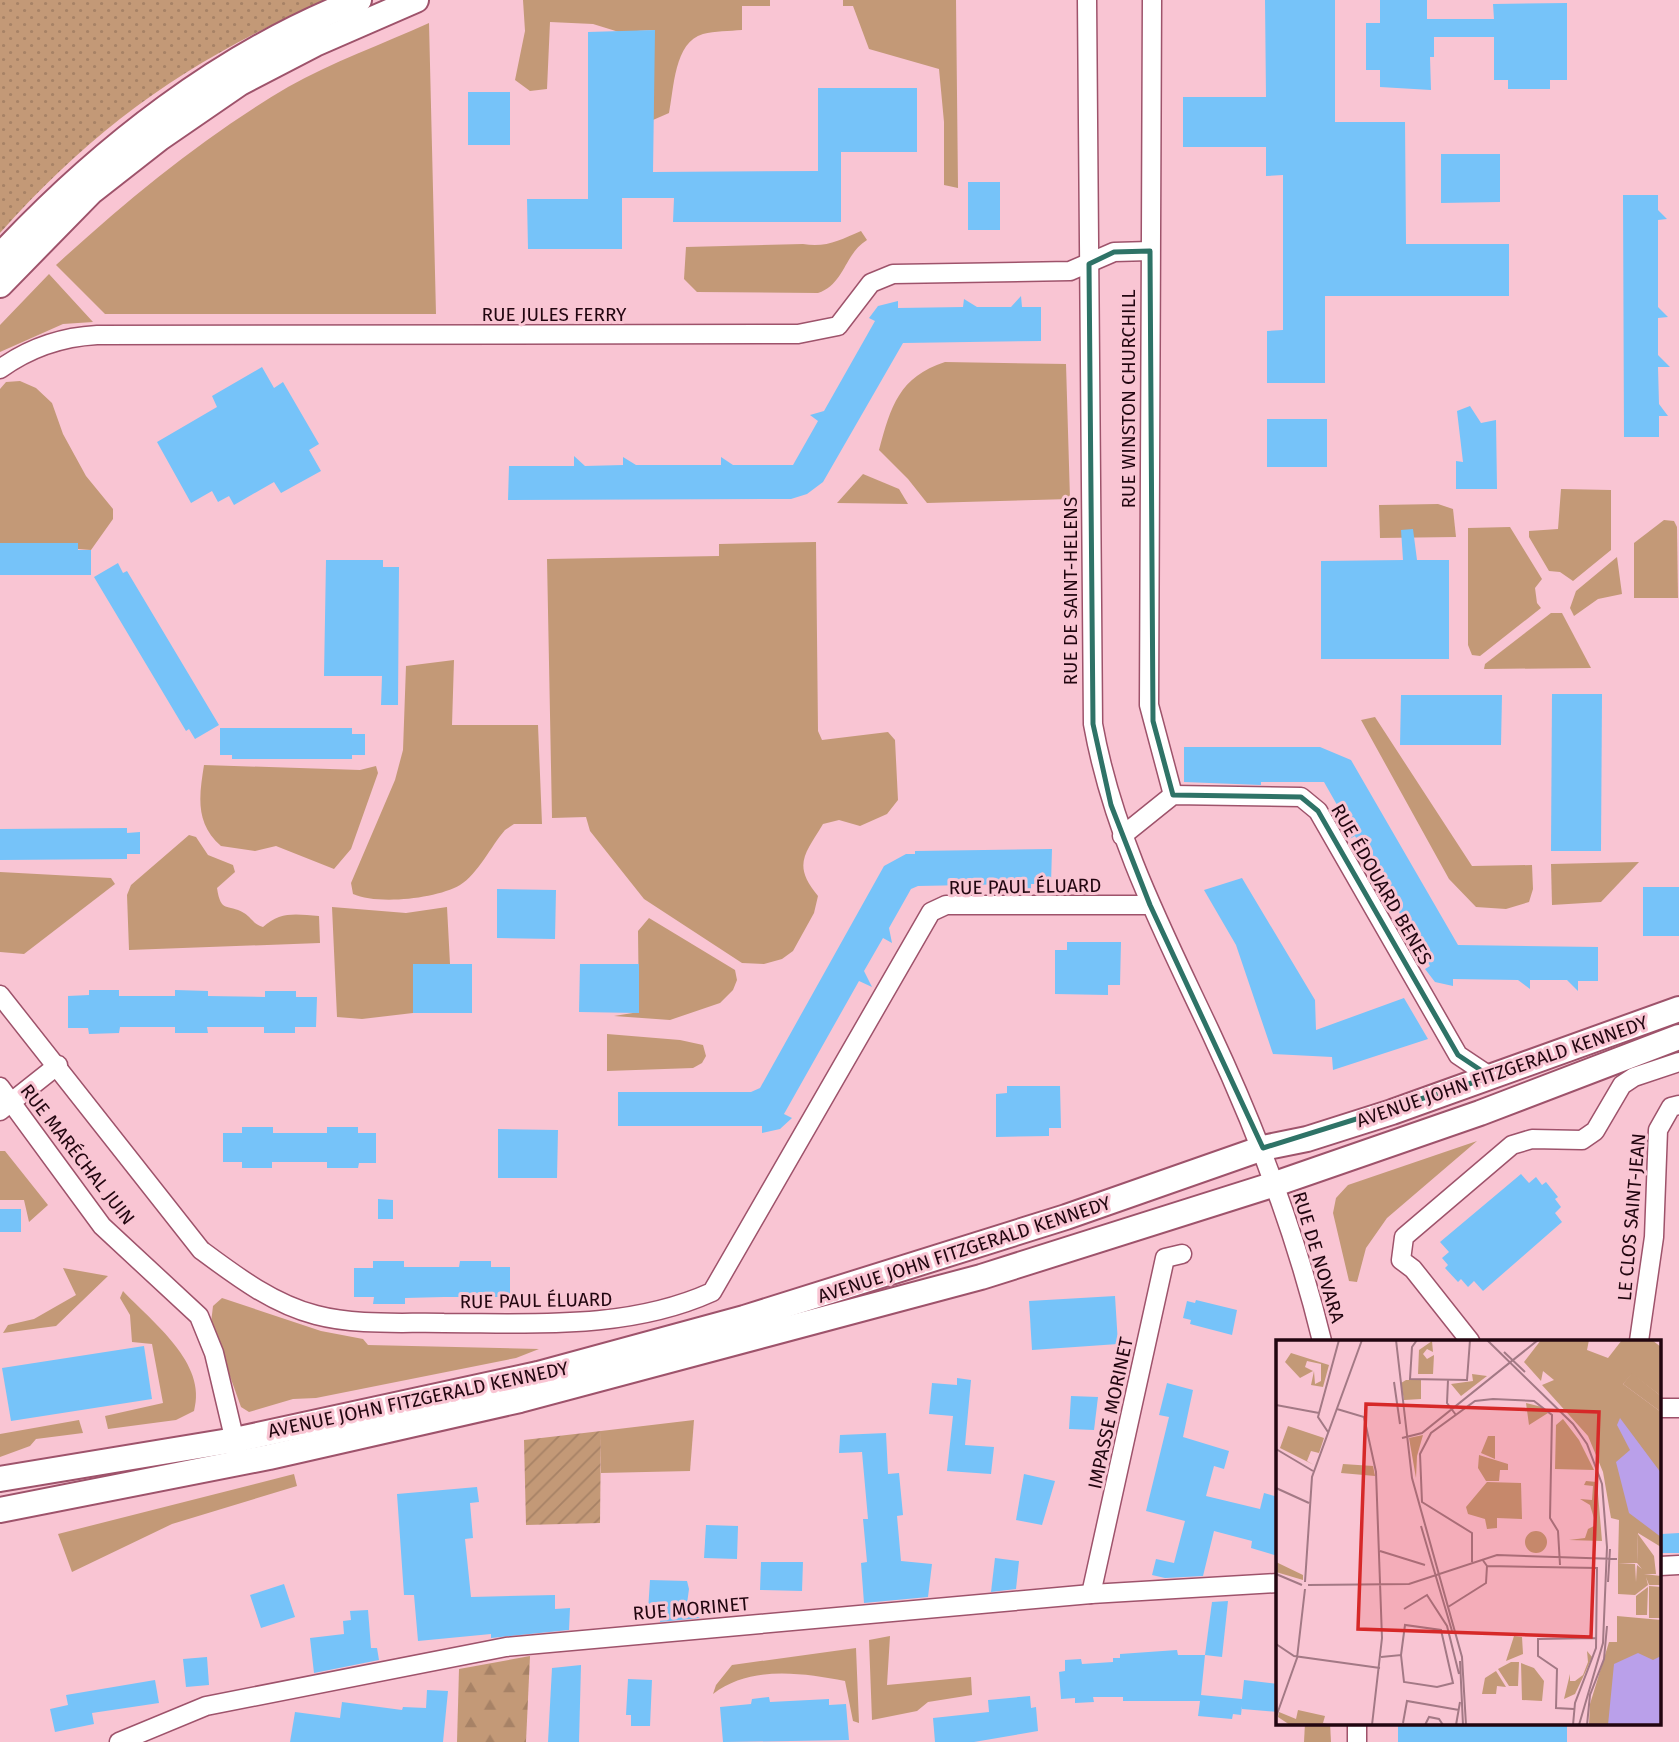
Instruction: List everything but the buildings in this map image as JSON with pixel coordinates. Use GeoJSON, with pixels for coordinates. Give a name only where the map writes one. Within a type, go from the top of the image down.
{"type":"FeatureCollection","features":[{"type":"Feature","properties":{"kind":"main road"},"geometry":{"type":"LineString","coordinates":[[0,256],[81,176],[191,90],[256,50],[331,11],[359,0]]}},
{"type":"Feature","properties":{"kind":"main road"},"geometry":{"type":"LineString","coordinates":[[0,285],[91,192],[160,138],[240,83],[315,44],[416,0]]}},
{"type":"Feature","properties":{"kind":"main road","name":"AVENUE JOHN FITZGERALD KENNEDY"},"geometry":{"type":"LineString","coordinates":[[0,1510],[538,1374],[744,1318],[1053,1222],[1263,1148],[1307,1139],[1491,1077],[1679,1009]]}},
{"type":"Feature","properties":{"kind":"main road","name":"AVENUE JOHN FITZGERALD KENNEDY"},"geometry":{"type":"LineString","coordinates":[[0,1479],[231,1452],[520,1400],[981,1277],[1275,1184],[1480,1113],[1679,1037]]}},
{"type":"Feature","properties":{"kind":"street","name":"RUE DE SAINT-HELENS"},"geometry":{"type":"LineString","coordinates":[[1087,0],[1093,724],[1100,766],[1122,836],[1150,905],[1263,1148]]}},
{"type":"Feature","properties":{"kind":"street","name":"RUE WINSTON CHURCHILL"},"geometry":{"type":"LineString","coordinates":[[1152,0],[1149,705],[1173,796]]}},
{"type":"Feature","properties":{"kind":"street","name":"RUE JULES FERRY"},"geometry":{"type":"LineString","coordinates":[[0,369],[46,345],[76,336],[97,335],[798,334],[838,326],[871,283],[881,277],[916,272],[1070,271],[1114,252],[1150,251]]}},
{"type":"Feature","properties":{"kind":"street"},"geometry":{"type":"LineString","coordinates":[[1122,836],[1173,796]]}},
{"type":"Feature","properties":{"kind":"street","name":"RUE ÉDOUARD BENES"},"geometry":{"type":"LineString","coordinates":[[1173,796],[1301,797],[1318,811],[1458,1055],[1491,1077]]}},
{"type":"Feature","properties":{"kind":"street","name":"RUE PAUL ÉLUARD"},"geometry":{"type":"LineString","coordinates":[[58,1065],[201,1250],[242,1281],[281,1303],[316,1315],[358,1322],[613,1321],[695,1300],[712,1292],[931,912],[946,905],[1150,905]]}},
{"type":"Feature","properties":{"kind":"street"},"geometry":{"type":"LineString","coordinates":[[0,995],[58,1065],[6,1106]]}},
{"type":"Feature","properties":{"kind":"street"},"geometry":{"type":"LineString","coordinates":[[1469,1340],[1413,1269],[1401,1260],[1404,1237],[1512,1145],[1532,1139],[1582,1140],[1595,1131],[1622,1085],[1634,1077],[1679,1062]]}},
{"type":"Feature","properties":{"kind":"street","name":"RUE MARÉCHAL JUIN"},"geometry":{"type":"LineString","coordinates":[[0,1087],[6,1106],[102,1226],[154,1275],[187,1319],[202,1346],[210,1369],[231,1452]]}},
{"type":"Feature","properties":{"kind":"street","name":"LE CLOS SAINT-JEAN"},"geometry":{"type":"LineString","coordinates":[[1639,1340],[1654,1237],[1658,1130],[1671,1107],[1679,1105]]}},
{"type":"Feature","properties":{"kind":"street","name":"RUE DE NOVARA"},"geometry":{"type":"LineString","coordinates":[[1263,1148],[1309,1285],[1322,1340]]}},
{"type":"Feature","properties":{"kind":"street","name":"IMPASSE MORINET"},"geometry":{"type":"LineString","coordinates":[[1091,1594],[1165,1258],[1182,1254]]}},
{"type":"Feature","properties":{"kind":"street","name":"RUE MORINET"},"geometry":{"type":"LineString","coordinates":[[119,1742],[206,1706],[506,1647],[1091,1594],[1276,1583]]}},
{"type":"Feature","properties":{"kind":"street"},"geometry":{"type":"LineString","coordinates":[[1357,1724],[1357,1742]]}},
{"type":"Feature","properties":{"kind":"highlighted area"},"geometry":{"type":"Polygon","coordinates":[[[1150,251],[1153,721],[1173,795],[1301,797],[1318,811],[1458,1055],[1491,1077],[1263,1148],[1150,905],[1111,805],[1093,724],[1089,264],[1114,252],[1150,251]]]}},
{"type":"Feature","properties":{"kind":"green space"},"geometry":{"type":"Polygon","coordinates":[[[0,0],[327,0],[233,45],[150,97],[73,159],[0,233],[0,0]]]}},
{"type":"Feature","properties":{"kind":"green space"},"geometry":{"type":"Polygon","coordinates":[[[523,0],[770,0],[770,6],[742,6],[742,30],[708,33],[693,39],[686,46],[677,68],[669,113],[653,120],[654,30],[619,32],[593,24],[550,22],[547,89],[530,91],[515,80],[525,31],[523,0]]]}},
{"type":"Feature","properties":{"kind":"green space"},"geometry":{"type":"Polygon","coordinates":[[[843,0],[956,0],[958,188],[944,185],[944,122],[939,69],[869,49],[853,6],[843,6],[843,0]]]}},
{"type":"Feature","properties":{"kind":"green space"},"geometry":{"type":"Polygon","coordinates":[[[429,23],[436,314],[105,314],[56,265],[167,170],[257,106],[322,69],[429,23]]]}},
{"type":"Feature","properties":{"kind":"green space"},"geometry":{"type":"Polygon","coordinates":[[[861,231],[867,240],[853,253],[834,283],[818,293],[697,292],[684,279],[686,247],[819,245],[861,231]]]}},
{"type":"Feature","properties":{"kind":"green space"},"geometry":{"type":"Polygon","coordinates":[[[49,274],[93,322],[63,324],[0,352],[0,325],[49,274]]]}},
{"type":"Feature","properties":{"kind":"green space"},"geometry":{"type":"Polygon","coordinates":[[[945,362],[1066,364],[1070,499],[927,503],[879,450],[899,395],[917,376],[945,362]]]}},
{"type":"Feature","properties":{"kind":"green space"},"geometry":{"type":"Polygon","coordinates":[[[20,381],[36,388],[52,403],[63,434],[86,476],[113,509],[113,519],[91,550],[0,543],[0,389],[6,382],[20,381]]]}},
{"type":"Feature","properties":{"kind":"green space"},"geometry":{"type":"Polygon","coordinates":[[[863,474],[899,489],[908,504],[837,503],[863,474]]]}},
{"type":"Feature","properties":{"kind":"green space"},"geometry":{"type":"Polygon","coordinates":[[[1561,489],[1611,490],[1611,550],[1573,581],[1560,572],[1549,571],[1529,537],[1529,531],[1558,529],[1561,489]]]}},
{"type":"Feature","properties":{"kind":"green space"},"geometry":{"type":"Polygon","coordinates":[[[1438,504],[1453,509],[1456,537],[1380,538],[1379,505],[1438,504]]]}},
{"type":"Feature","properties":{"kind":"green space"},"geometry":{"type":"Polygon","coordinates":[[[1664,520],[1674,521],[1677,527],[1678,598],[1634,598],[1634,543],[1664,520]]]}},
{"type":"Feature","properties":{"kind":"green space"},"geometry":{"type":"Polygon","coordinates":[[[1510,527],[1542,579],[1535,588],[1537,603],[1541,608],[1480,656],[1472,655],[1468,645],[1468,528],[1510,527]]]}},
{"type":"Feature","properties":{"kind":"green space"},"geometry":{"type":"Polygon","coordinates":[[[816,542],[818,731],[822,740],[888,732],[895,740],[898,800],[887,814],[860,826],[839,820],[823,824],[807,852],[803,868],[818,896],[814,913],[793,951],[782,959],[764,964],[742,963],[644,899],[590,831],[586,817],[552,818],[547,559],[719,556],[719,544],[816,542]]]}},
{"type":"Feature","properties":{"kind":"green space"},"geometry":{"type":"Polygon","coordinates":[[[1617,557],[1622,594],[1598,599],[1574,616],[1570,608],[1576,591],[1617,557]]]}},
{"type":"Feature","properties":{"kind":"green space"},"geometry":{"type":"Polygon","coordinates":[[[1551,613],[1562,613],[1591,668],[1484,669],[1485,664],[1551,613]]]}},
{"type":"Feature","properties":{"kind":"green space"},"geometry":{"type":"Polygon","coordinates":[[[454,660],[452,725],[538,725],[542,824],[514,824],[505,830],[473,874],[449,890],[422,897],[391,900],[353,894],[351,883],[395,780],[403,750],[406,666],[454,660]]]}},
{"type":"Feature","properties":{"kind":"green space"},"geometry":{"type":"Polygon","coordinates":[[[1375,717],[1472,866],[1532,865],[1533,889],[1529,902],[1506,909],[1476,907],[1449,879],[1361,720],[1375,717]]]}},
{"type":"Feature","properties":{"kind":"green space"},"geometry":{"type":"Polygon","coordinates":[[[204,765],[360,770],[376,766],[378,773],[351,849],[334,869],[276,846],[255,851],[221,846],[203,819],[200,799],[204,765]]]}},
{"type":"Feature","properties":{"kind":"green space"},"geometry":{"type":"Polygon","coordinates":[[[189,835],[196,837],[208,855],[233,865],[235,872],[217,888],[223,905],[244,913],[263,927],[282,916],[319,916],[320,943],[129,950],[127,895],[131,885],[189,835]]]}},
{"type":"Feature","properties":{"kind":"green space"},"geometry":{"type":"Polygon","coordinates":[[[1639,862],[1601,902],[1552,905],[1551,864],[1639,862]]]}},
{"type":"Feature","properties":{"kind":"green space"},"geometry":{"type":"Polygon","coordinates":[[[0,872],[111,878],[115,884],[24,954],[0,952],[0,872]]]}},
{"type":"Feature","properties":{"kind":"green space"},"geometry":{"type":"Polygon","coordinates":[[[332,907],[406,913],[447,907],[450,964],[413,965],[413,1013],[362,1019],[337,1017],[332,907]]]}},
{"type":"Feature","properties":{"kind":"green space"},"geometry":{"type":"Polygon","coordinates":[[[649,918],[735,970],[737,980],[733,990],[720,1003],[670,1020],[614,1016],[639,1012],[638,931],[649,918]]]}},
{"type":"Feature","properties":{"kind":"green space"},"geometry":{"type":"Polygon","coordinates":[[[607,1034],[680,1040],[703,1045],[706,1056],[702,1063],[693,1068],[607,1071],[607,1034]]]}},
{"type":"Feature","properties":{"kind":"green space"},"geometry":{"type":"Polygon","coordinates":[[[1477,1141],[1387,1218],[1366,1248],[1357,1282],[1349,1281],[1333,1213],[1336,1198],[1348,1185],[1477,1141]]]}},
{"type":"Feature","properties":{"kind":"green space"},"geometry":{"type":"Polygon","coordinates":[[[0,1151],[5,1151],[48,1205],[29,1222],[24,1200],[0,1200],[0,1151]]]}},
{"type":"Feature","properties":{"kind":"green space"},"geometry":{"type":"Polygon","coordinates":[[[63,1268],[108,1276],[56,1326],[3,1333],[8,1325],[34,1319],[76,1295],[63,1268]]]}},
{"type":"Feature","properties":{"kind":"green space"},"geometry":{"type":"Polygon","coordinates":[[[123,1291],[175,1345],[193,1376],[196,1393],[194,1411],[176,1420],[108,1429],[105,1416],[163,1403],[152,1344],[132,1342],[130,1315],[120,1298],[123,1291]]]}},
{"type":"Feature","properties":{"kind":"green space"},"geometry":{"type":"Polygon","coordinates":[[[222,1298],[321,1331],[363,1339],[368,1345],[539,1349],[516,1358],[316,1398],[293,1399],[249,1412],[241,1407],[211,1323],[213,1306],[222,1298]]]}},
{"type":"Feature","properties":{"kind":"green space"},"geometry":{"type":"Polygon","coordinates":[[[79,1420],[83,1433],[36,1439],[30,1446],[0,1457],[0,1434],[79,1420]]]}},
{"type":"Feature","properties":{"kind":"green space"},"geometry":{"type":"Polygon","coordinates":[[[694,1420],[690,1471],[601,1473],[601,1431],[694,1420]]]}},
{"type":"Feature","properties":{"kind":"green space"},"geometry":{"type":"Polygon","coordinates":[[[601,1431],[600,1523],[526,1525],[524,1440],[601,1431]]]}},
{"type":"Feature","properties":{"kind":"green space"},"geometry":{"type":"Polygon","coordinates":[[[294,1474],[297,1486],[172,1524],[72,1572],[58,1534],[294,1474]]]}},
{"type":"Feature","properties":{"kind":"green space"},"geometry":{"type":"Polygon","coordinates":[[[890,1636],[887,1685],[971,1677],[972,1695],[928,1702],[917,1711],[872,1720],[869,1640],[890,1636]]]}},
{"type":"Feature","properties":{"kind":"green space"},"geometry":{"type":"Polygon","coordinates":[[[856,1648],[859,1723],[853,1721],[845,1681],[794,1674],[760,1675],[728,1685],[713,1694],[716,1685],[732,1665],[856,1648]]]}},
{"type":"Feature","properties":{"kind":"green space"},"geometry":{"type":"Polygon","coordinates":[[[530,1656],[526,1742],[457,1742],[459,1669],[530,1656]]]}},
{"type":"Feature","properties":{"kind":"green space"},"geometry":{"type":"Polygon","coordinates":[[[1305,1724],[1330,1724],[1331,1742],[1304,1742],[1305,1724]]]}}]}
